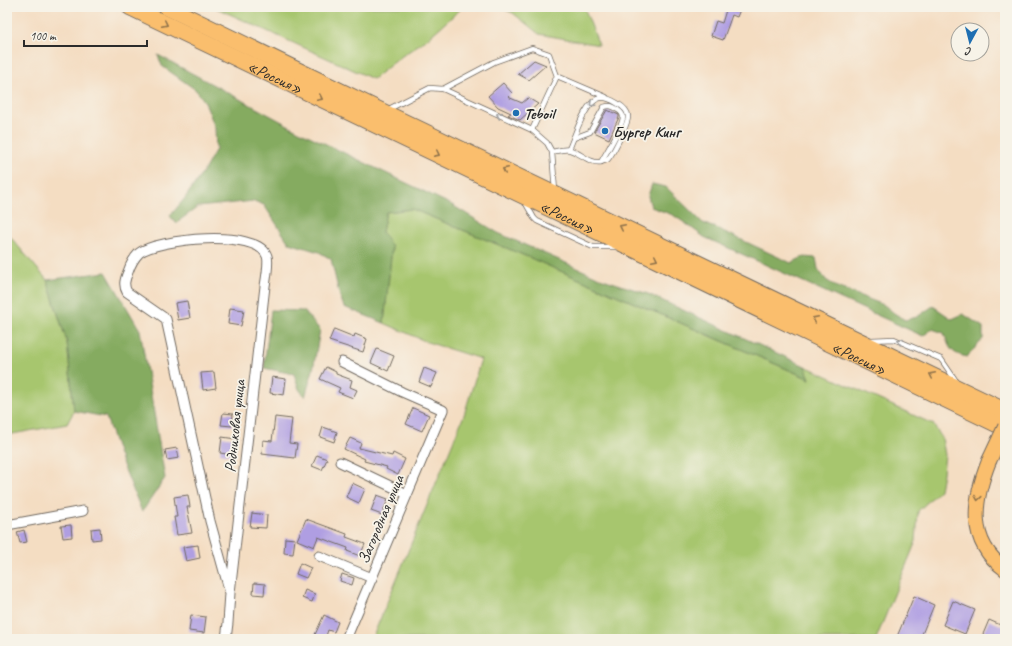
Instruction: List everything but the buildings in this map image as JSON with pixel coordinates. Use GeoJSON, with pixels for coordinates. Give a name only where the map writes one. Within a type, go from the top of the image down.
{"type":"FeatureCollection","features":[{"type":"Feature","properties":{"kind":"highway","name":"«Россия»"},"geometry":{"type":"LineString","coordinates":[[130,7],[1005,427]]}},
{"type":"Feature","properties":{"kind":"highway","name":"«Россия»"},"geometry":{"type":"LineString","coordinates":[[167,7],[1005,411]]}},
{"type":"Feature","properties":{"kind":"main road"},"geometry":{"type":"LineString","coordinates":[[1005,427],[982,478],[977,500],[976,521],[982,540],[987,549],[992,557],[1005,569]]}},
{"type":"Feature","properties":{"kind":"street","name":"Родниковая улица"},"geometry":{"type":"LineString","coordinates":[[226,639],[267,256],[264,251],[252,243],[223,238],[206,238],[159,245],[138,254],[128,272],[124,285],[127,292],[166,319],[210,521],[230,593]]}},
{"type":"Feature","properties":{"kind":"street","name":"Загородная улица"},"geometry":{"type":"LineString","coordinates":[[342,362],[402,392],[443,410],[346,639]]}},
{"type":"Feature","properties":{"kind":"street"},"geometry":{"type":"LineString","coordinates":[[340,462],[407,494]]}},
{"type":"Feature","properties":{"kind":"street"},"geometry":{"type":"LineString","coordinates":[[7,525],[83,511]]}},
{"type":"Feature","properties":{"kind":"street"},"geometry":{"type":"LineString","coordinates":[[318,556],[372,578]]}},
{"type":"Feature","properties":{"kind":"lane"},"geometry":{"type":"LineString","coordinates":[[443,89],[494,62],[532,48],[549,54],[557,76],[532,130]]}},
{"type":"Feature","properties":{"kind":"lane"},"geometry":{"type":"LineString","coordinates":[[552,152],[570,149],[592,161],[601,162],[606,160],[611,155],[628,122],[629,115],[625,108],[618,103],[557,76]]}},
{"type":"Feature","properties":{"kind":"lane"},"geometry":{"type":"LineString","coordinates":[[383,112],[430,88],[443,89],[532,130],[547,143],[552,152],[555,194]]}},
{"type":"Feature","properties":{"kind":"lane"},"geometry":{"type":"LineString","coordinates":[[570,149],[586,110],[599,98],[608,98]]}},
{"type":"Feature","properties":{"kind":"lane"},"geometry":{"type":"LineString","coordinates":[[574,138],[590,132],[604,107],[609,105],[615,107],[621,112],[623,116],[621,125],[601,162]]}},
{"type":"Feature","properties":{"kind":"green space"},"geometry":{"type":"Polygon","coordinates":[[[214,7],[463,7],[427,39],[402,56],[373,79],[214,7]]]}},
{"type":"Feature","properties":{"kind":"green space"},"geometry":{"type":"Polygon","coordinates":[[[498,7],[584,7],[599,45],[539,34],[513,13],[498,7]]]}},
{"type":"Feature","properties":{"kind":"green space"},"geometry":{"type":"Polygon","coordinates":[[[158,55],[299,131],[452,205],[498,233],[600,278],[648,294],[805,366],[810,379],[528,257],[412,209],[386,212],[382,232],[392,247],[384,323],[344,307],[331,259],[319,252],[289,243],[264,205],[254,201],[198,207],[176,223],[170,216],[185,198],[205,169],[216,149],[215,128],[205,102],[196,90],[162,66],[158,55]]]}},
{"type":"Feature","properties":{"kind":"green space"},"geometry":{"type":"Polygon","coordinates":[[[652,184],[666,187],[703,223],[791,263],[803,257],[816,258],[818,269],[826,280],[837,287],[884,305],[905,320],[917,317],[933,306],[952,319],[963,314],[983,327],[983,339],[967,357],[957,354],[951,350],[944,333],[932,329],[923,336],[704,237],[673,215],[651,207],[648,196],[652,184]]]}},
{"type":"Feature","properties":{"kind":"green space"},"geometry":{"type":"Polygon","coordinates":[[[412,209],[528,257],[810,379],[805,366],[933,424],[942,438],[945,455],[940,490],[918,511],[916,541],[876,639],[372,639],[464,415],[481,359],[427,342],[384,323],[392,247],[382,232],[386,212],[412,209]]]}},
{"type":"Feature","properties":{"kind":"green space"},"geometry":{"type":"Polygon","coordinates":[[[7,233],[47,280],[67,342],[74,411],[67,424],[7,435],[7,233]]]}},
{"type":"Feature","properties":{"kind":"green space"},"geometry":{"type":"Polygon","coordinates":[[[106,272],[140,330],[165,478],[142,512],[119,455],[106,417],[74,411],[67,342],[47,280],[106,272]]]}},
{"type":"Feature","properties":{"kind":"green space"},"geometry":{"type":"Polygon","coordinates":[[[271,310],[304,311],[320,330],[313,370],[305,397],[299,389],[294,374],[264,368],[271,310]]]}},
{"type":"Feature","properties":{"kind":"place","name":"Teboil"},"geometry":{"type":"Point","coordinates":[516,113]}},
{"type":"Feature","properties":{"kind":"place","name":"Бургер Кинг"},"geometry":{"type":"Point","coordinates":[605,131]}}]}
